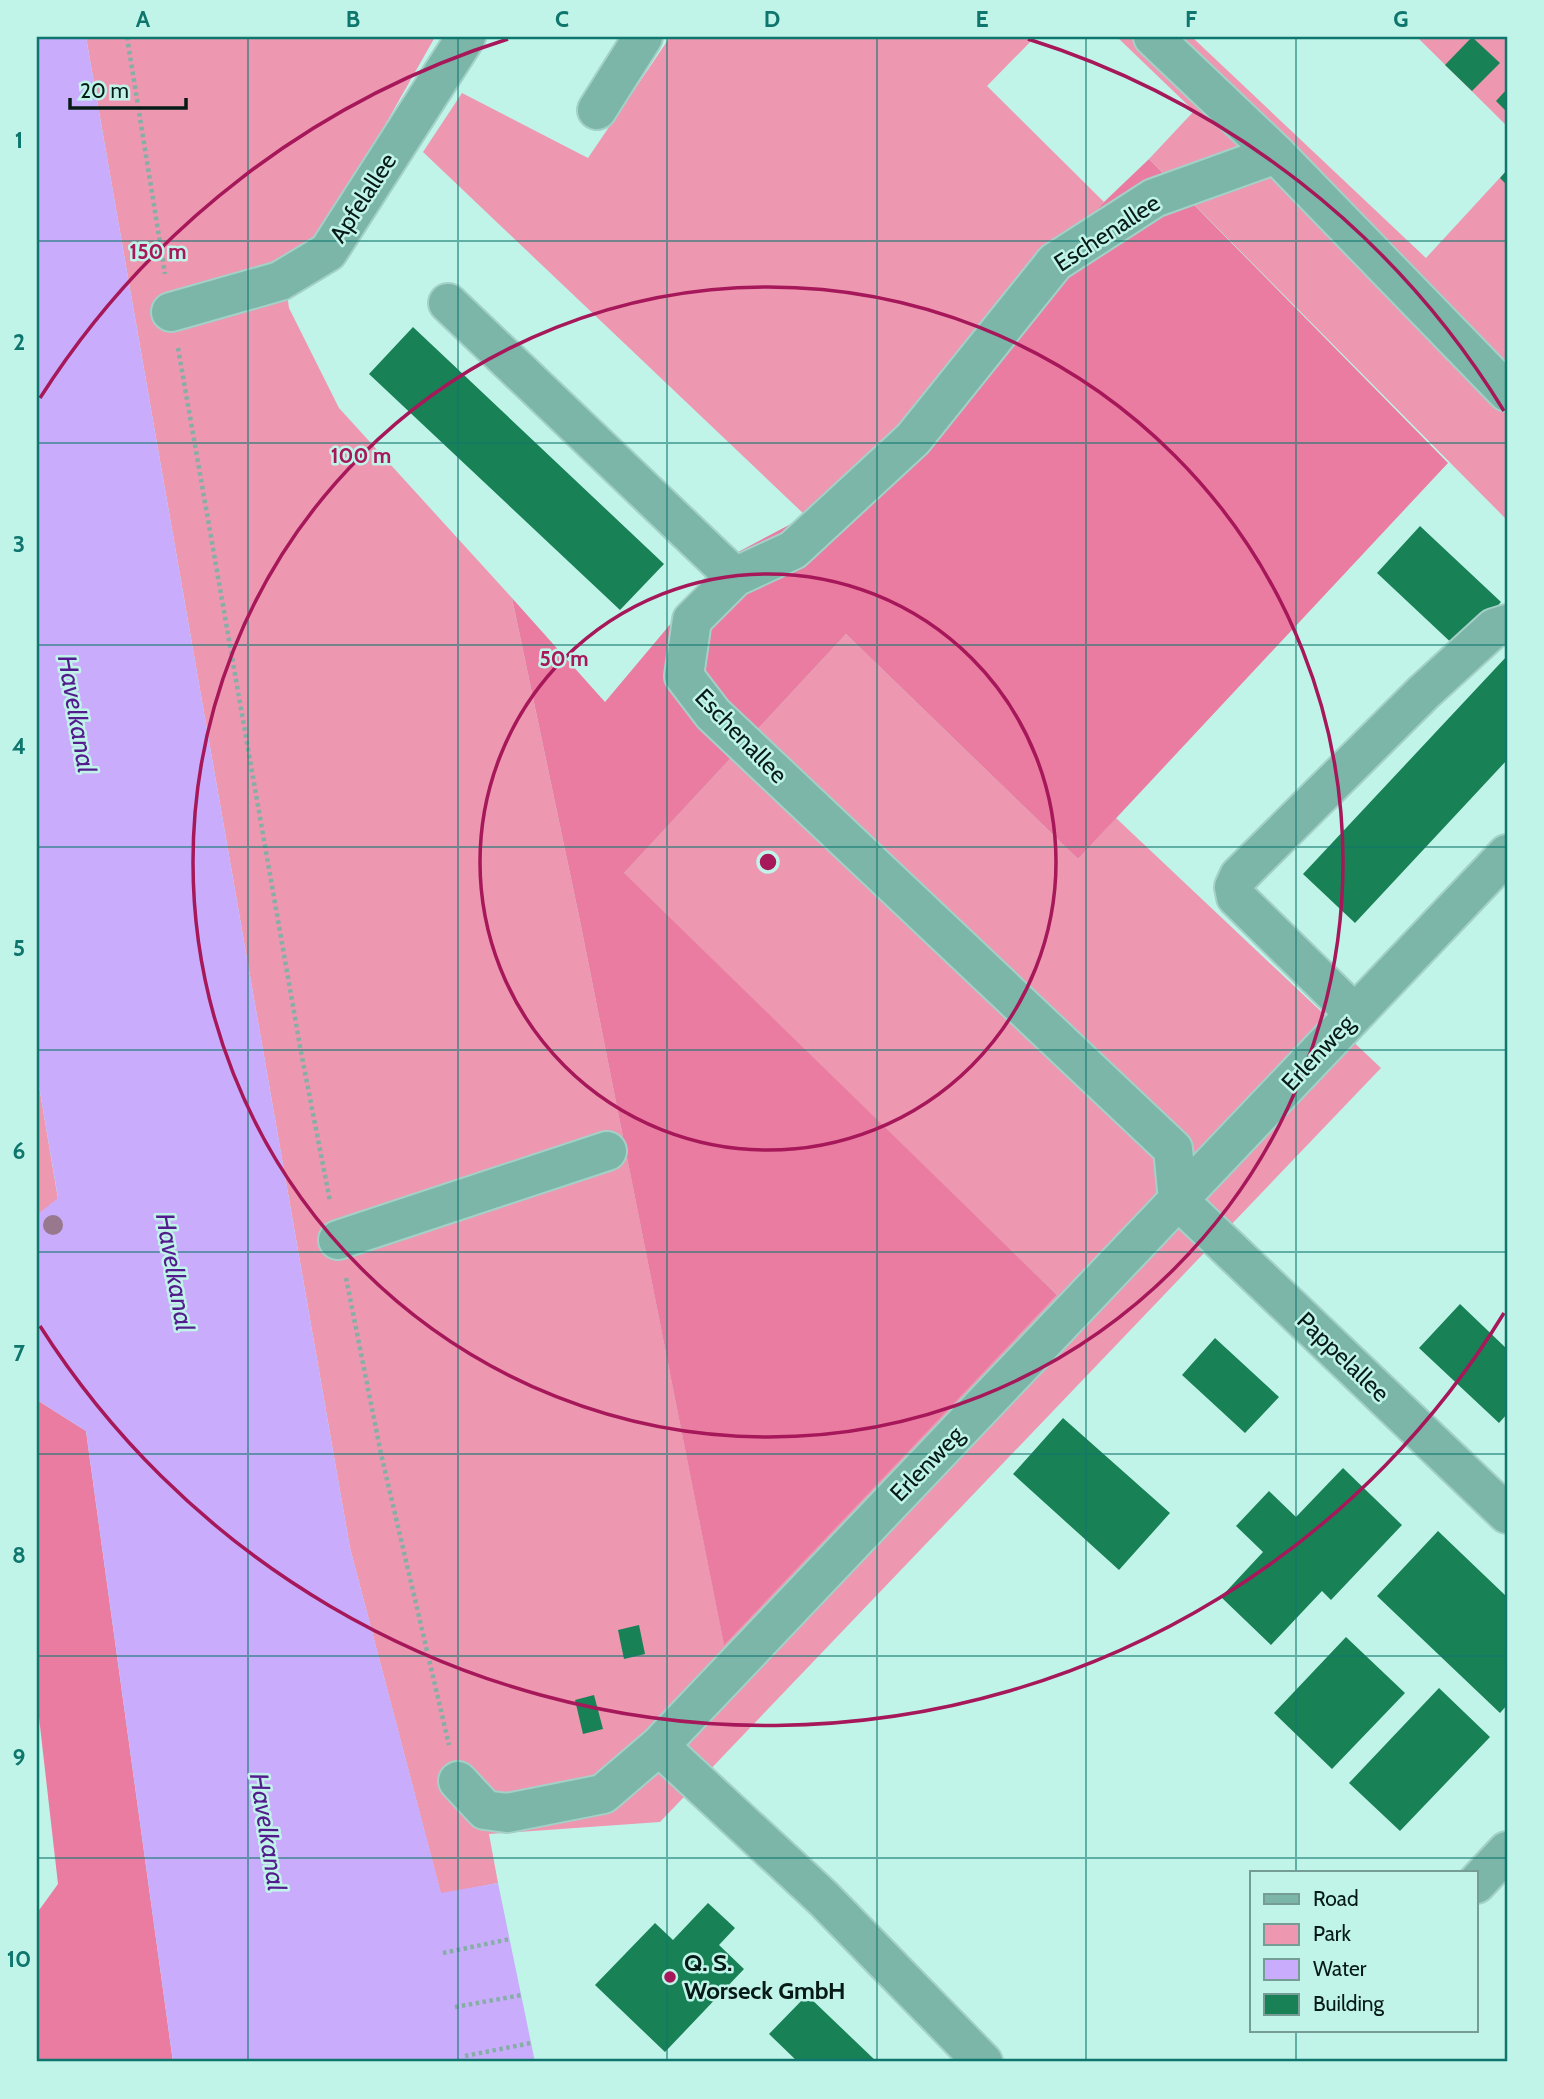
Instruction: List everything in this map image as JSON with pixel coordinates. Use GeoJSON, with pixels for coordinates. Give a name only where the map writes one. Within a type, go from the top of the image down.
{"type":"FeatureCollection","features":[{"type":"Feature","properties":{"kind":"street","name":"Apfelallee"},"geometry":{"type":"LineString","coordinates":[[172,312],[280,281],[328,252],[466,37]]}},
{"type":"Feature","properties":{"kind":"street"},"geometry":{"type":"LineString","coordinates":[[597,110],[643,37]]}},
{"type":"Feature","properties":{"kind":"street"},"geometry":{"type":"LineString","coordinates":[[1153,37],[1276,154],[1507,392]]}},
{"type":"Feature","properties":{"kind":"street","name":"Eschenallee"},"geometry":{"type":"LineString","coordinates":[[1178,1200],[1173,1149],[713,714],[684,676],[692,620],[735,577],[793,550],[913,439],[1055,262],[1154,198],[1276,154]]}},
{"type":"Feature","properties":{"kind":"street"},"geometry":{"type":"LineString","coordinates":[[449,303],[735,577]]}},
{"type":"Feature","properties":{"kind":"street"},"geometry":{"type":"LineString","coordinates":[[1355,1014],[1236,897],[1234,887],[1239,876],[1424,692],[1494,628],[1507,624]]}},
{"type":"Feature","properties":{"kind":"street","name":"Erlenweg"},"geometry":{"type":"LineString","coordinates":[[458,1781],[485,1810],[507,1813],[603,1794],[659,1746],[1507,854]]}},
{"type":"Feature","properties":{"kind":"street"},"geometry":{"type":"LineString","coordinates":[[338,1240],[607,1151]]}},
{"type":"Feature","properties":{"kind":"street","name":"Pappelallee"},"geometry":{"type":"LineString","coordinates":[[1178,1200],[1507,1514]]}},
{"type":"Feature","properties":{"kind":"street"},"geometry":{"type":"LineString","coordinates":[[659,1746],[822,1898],[983,2062]]}},
{"type":"Feature","properties":{"kind":"street"},"geometry":{"type":"LineString","coordinates":[[1478,1882],[1507,1851]]}},
{"type":"Feature","properties":{"kind":"path"},"geometry":{"type":"LineString","coordinates":[[127,37],[172,312],[301,1052],[381,1454],[458,1781]]}},
{"type":"Feature","properties":{"kind":"path"},"geometry":{"type":"LineString","coordinates":[[443,1953],[510,1939]]}},
{"type":"Feature","properties":{"kind":"path"},"geometry":{"type":"LineString","coordinates":[[455,2007],[522,1995]]}},
{"type":"Feature","properties":{"kind":"path"},"geometry":{"type":"LineString","coordinates":[[465,2056],[531,2043]]}},
{"type":"Feature","properties":{"kind":"green space"},"geometry":{"type":"Polygon","coordinates":[[[86,37],[435,37],[322,236],[282,257],[289,308],[339,408],[512,598],[580,921],[724,1644],[1057,1295],[623,874],[846,634],[1078,859],[1116,818],[1381,1068],[660,1822],[489,1834],[498,1883],[441,1894],[350,1548],[86,37]]]}},
{"type":"Feature","properties":{"kind":"green space"},"geometry":{"type":"Polygon","coordinates":[[[670,37],[1035,37],[987,86],[1104,202],[937,388],[806,516],[423,152],[462,93],[588,158],[670,37]]]}},
{"type":"Feature","properties":{"kind":"green space"},"geometry":{"type":"Polygon","coordinates":[[[1117,37],[1192,37],[1426,258],[1507,170],[1507,520],[1149,159],[1194,111],[1117,37]]]}},
{"type":"Feature","properties":{"kind":"green space"},"geometry":{"type":"Polygon","coordinates":[[[1417,37],[1507,37],[1507,126],[1417,37]]]}},
{"type":"Feature","properties":{"kind":"green space"},"geometry":{"type":"Polygon","coordinates":[[[37,1074],[58,1199],[37,1215],[37,1074]]]}},
{"type":"Feature","properties":{"kind":"shaded area"},"geometry":{"type":"Polygon","coordinates":[[[1149,159],[1448,463],[1078,859],[846,634],[624,873],[1057,1295],[724,1645],[580,921],[512,598],[605,702],[725,559],[806,516],[937,388],[1104,202],[1149,159]]]}},
{"type":"Feature","properties":{"kind":"shaded area"},"geometry":{"type":"Polygon","coordinates":[[[37,1400],[86,1431],[173,2062],[37,2062],[37,1913],[58,1884],[37,1700],[37,1400]]]}},
{"type":"Feature","properties":{"kind":"water","name":"Havelkanal"},"geometry":{"type":"Polygon","coordinates":[[[37,37],[86,37],[350,1548],[441,1893],[498,1883],[535,2062],[173,2062],[86,1431],[37,1400],[37,1215],[58,1198],[37,1074],[37,37]]]}},
{"type":"Feature","properties":{"kind":"building"},"geometry":{"type":"Polygon","coordinates":[[[1472,37],[1500,63],[1472,91],[1445,65],[1472,37]]]}},
{"type":"Feature","properties":{"kind":"building"},"geometry":{"type":"Polygon","coordinates":[[[1507,89],[1507,109],[1505,110],[1496,101],[1507,89]]]}},
{"type":"Feature","properties":{"kind":"building"},"geometry":{"type":"Polygon","coordinates":[[[1507,170],[1507,185],[1500,178],[1507,170]]]}},
{"type":"Feature","properties":{"kind":"building"},"geometry":{"type":"Polygon","coordinates":[[[413,327],[664,564],[620,610],[369,374],[413,327]]]}},
{"type":"Feature","properties":{"kind":"building"},"geometry":{"type":"Polygon","coordinates":[[[1420,526],[1501,602],[1458,649],[1377,573],[1420,526]]]}},
{"type":"Feature","properties":{"kind":"building"},"geometry":{"type":"Polygon","coordinates":[[[1507,656],[1507,760],[1355,923],[1303,874],[1507,656]]]}},
{"type":"Feature","properties":{"kind":"building"},"geometry":{"type":"Polygon","coordinates":[[[1460,1304],[1507,1349],[1507,1414],[1499,1423],[1419,1348],[1460,1304]]]}},
{"type":"Feature","properties":{"kind":"building"},"geometry":{"type":"Polygon","coordinates":[[[1215,1338],[1279,1397],[1245,1433],[1182,1375],[1215,1338]]]}},
{"type":"Feature","properties":{"kind":"building"},"geometry":{"type":"Polygon","coordinates":[[[1063,1418],[1170,1513],[1119,1570],[1013,1474],[1063,1418]]]}},
{"type":"Feature","properties":{"kind":"building"},"geometry":{"type":"Polygon","coordinates":[[[1343,1468],[1402,1525],[1331,1600],[1322,1591],[1271,1645],[1221,1597],[1263,1552],[1236,1526],[1269,1491],[1296,1517],[1343,1468]]]}},
{"type":"Feature","properties":{"kind":"building"},"geometry":{"type":"Polygon","coordinates":[[[1438,1531],[1507,1597],[1507,1705],[1500,1713],[1377,1596],[1438,1531]]]}},
{"type":"Feature","properties":{"kind":"building"},"geometry":{"type":"Polygon","coordinates":[[[639,1625],[645,1654],[624,1659],[618,1630],[639,1625]]]}},
{"type":"Feature","properties":{"kind":"building"},"geometry":{"type":"Polygon","coordinates":[[[1346,1637],[1405,1693],[1332,1769],[1274,1713],[1346,1637]]]}},
{"type":"Feature","properties":{"kind":"building"},"geometry":{"type":"Polygon","coordinates":[[[1439,1688],[1490,1737],[1400,1831],[1349,1783],[1439,1688]]]}},
{"type":"Feature","properties":{"kind":"building"},"geometry":{"type":"Polygon","coordinates":[[[594,1695],[603,1729],[583,1734],[575,1700],[594,1695]]]}},
{"type":"Feature","properties":{"kind":"building","name":"Q. S. Worseck GmbH"},"geometry":{"type":"Polygon","coordinates":[[[708,1903],[735,1928],[719,1945],[744,1969],[665,2052],[595,1985],[655,1923],[673,1940],[708,1903]]]}},
{"type":"Feature","properties":{"kind":"building"},"geometry":{"type":"Polygon","coordinates":[[[807,1995],[877,2062],[798,2062],[769,2034],[807,1995]]]}},
{"type":"Feature","properties":{"kind":"place","name":"Q. S. Worseck GmbH"},"geometry":{"type":"Point","coordinates":[670,1977]}}]}
